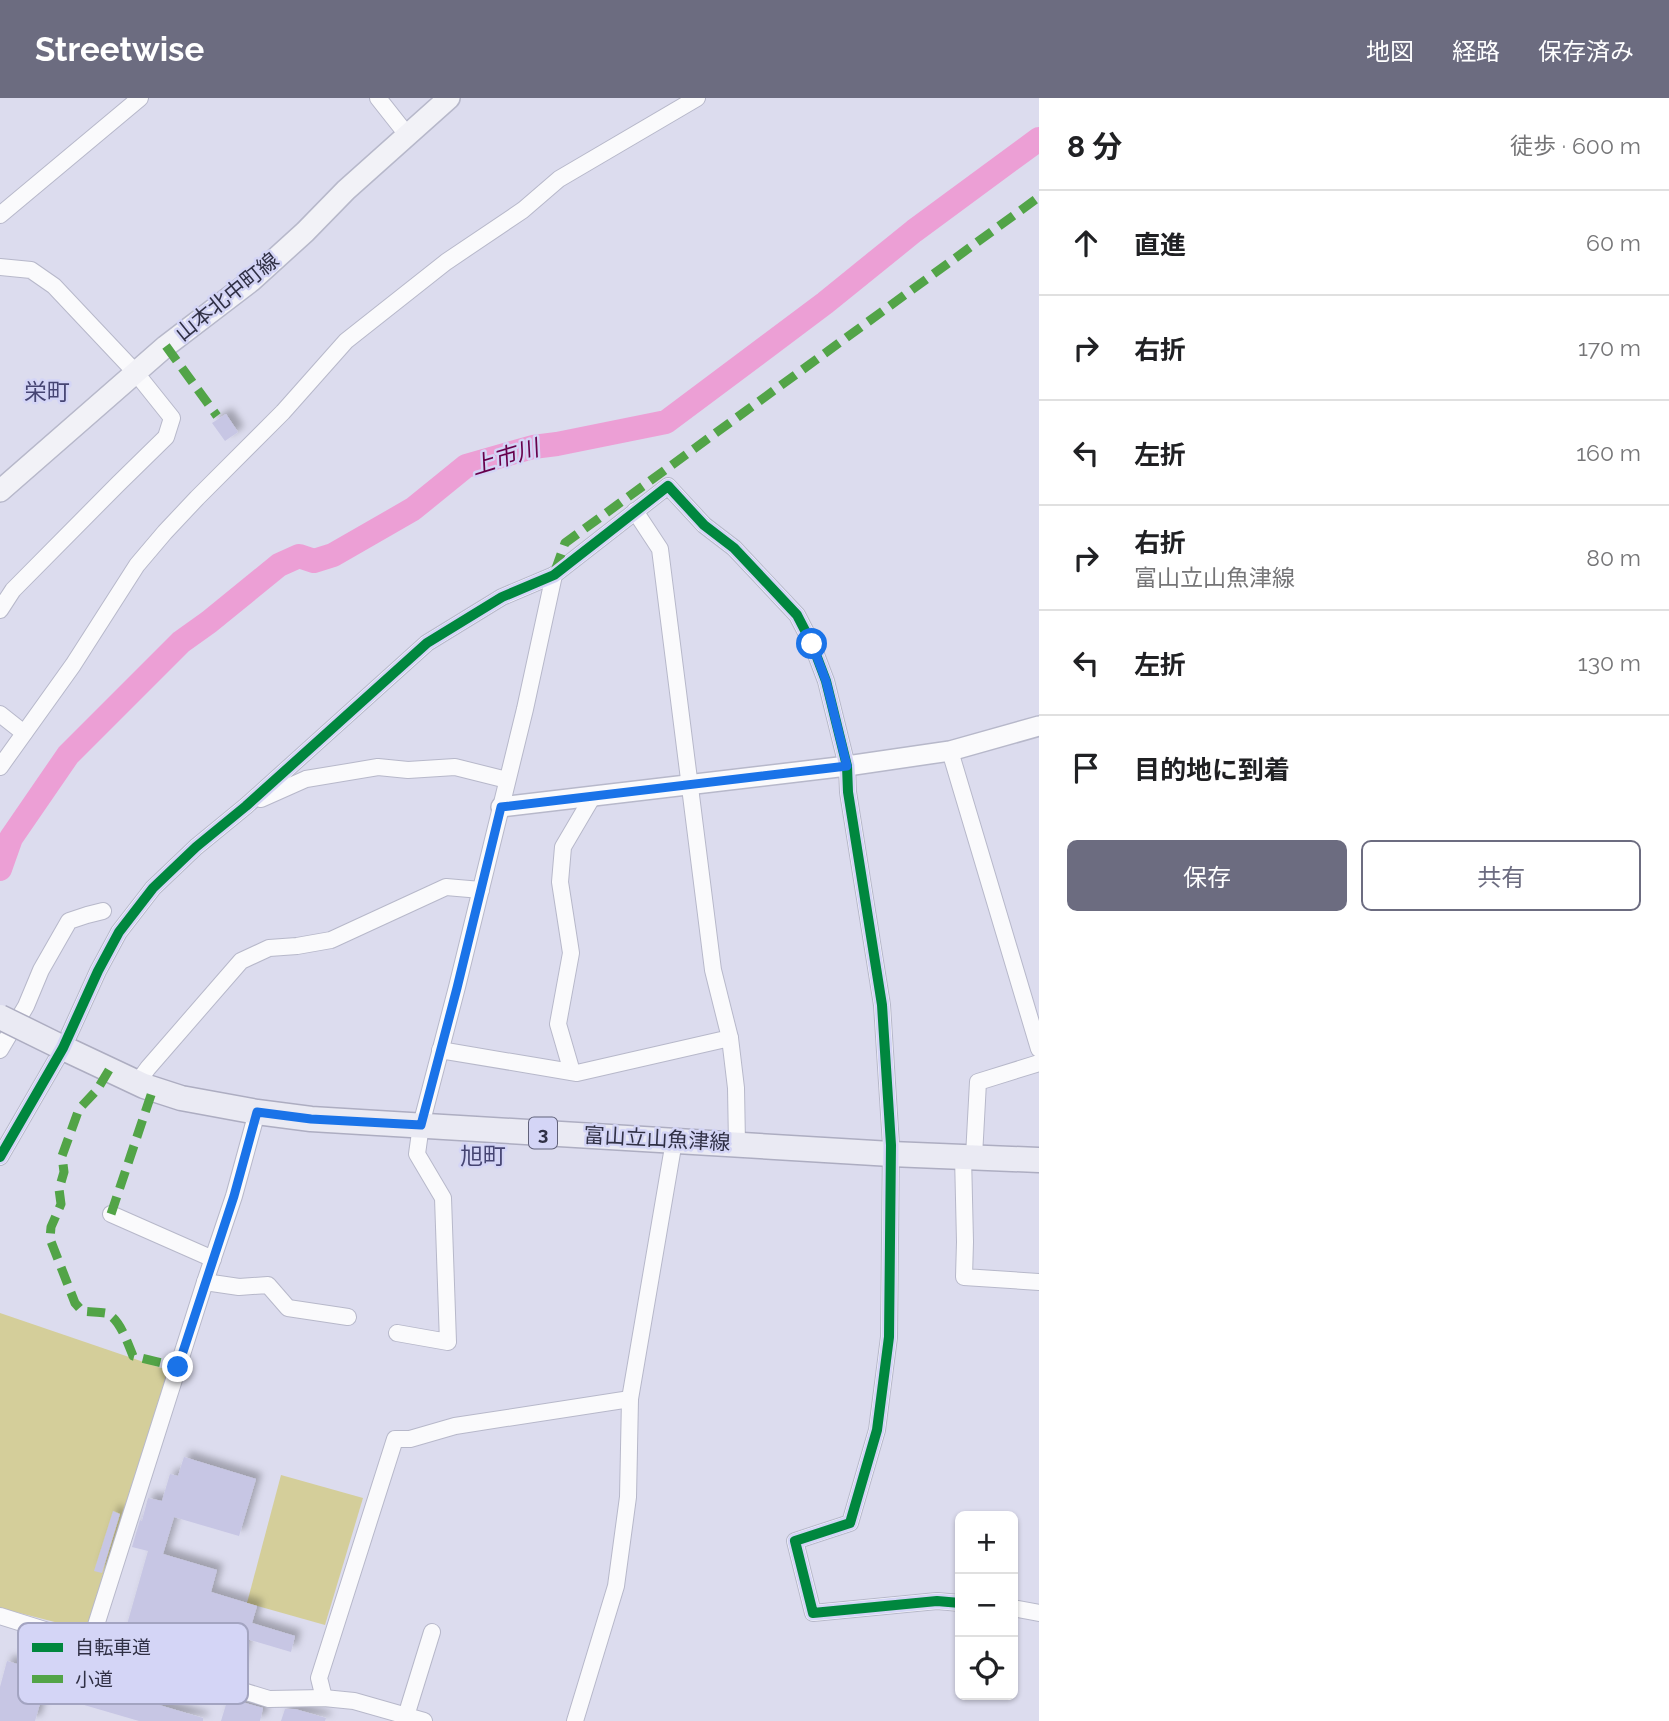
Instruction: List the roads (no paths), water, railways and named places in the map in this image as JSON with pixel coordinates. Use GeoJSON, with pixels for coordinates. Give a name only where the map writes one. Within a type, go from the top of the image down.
{"type":"FeatureCollection","features":[{"type":"Feature","properties":{"kind":"main road","name":"山本北中町線"},"geometry":{"type":"LineString","coordinates":[[0,491],[166,346],[251,281],[346,190],[449,98]]}},
{"type":"Feature","properties":{"kind":"main road","name":"富山立山魚津線"},"geometry":{"type":"LineString","coordinates":[[0,1017],[137,1083],[181,1098],[257,1112],[311,1119],[891,1154],[1039,1160]]}},
{"type":"Feature","properties":{"kind":"street"},"geometry":{"type":"LineString","coordinates":[[0,215],[140,98]]}},
{"type":"Feature","properties":{"kind":"street"},"geometry":{"type":"LineString","coordinates":[[378,98],[408,136]]}},
{"type":"Feature","properties":{"kind":"street"},"geometry":{"type":"LineString","coordinates":[[0,767],[73,666],[137,565],[165,531],[283,412],[346,341],[446,262],[523,210],[559,179],[697,98]]}},
{"type":"Feature","properties":{"kind":"street"},"geometry":{"type":"LineString","coordinates":[[0,267],[31,270],[54,286],[136,373],[172,418],[166,438],[13,590],[0,610]]}},
{"type":"Feature","properties":{"kind":"street"},"geometry":{"type":"LineString","coordinates":[[0,1157],[61,1047],[119,932],[153,888],[427,643],[502,597],[554,575],[668,486],[704,524],[742,556],[797,615],[812,644],[826,681],[847,766],[848,792],[882,1005],[891,1154],[889,1337],[877,1430],[850,1523],[795,1541],[813,1613],[937,1601],[955,1603]]}},
{"type":"Feature","properties":{"kind":"street"},"geometry":{"type":"LineString","coordinates":[[635,511],[660,549],[713,970],[730,1038],[736,1088],[737,1144]]}},
{"type":"Feature","properties":{"kind":"street"},"geometry":{"type":"LineString","coordinates":[[397,1333],[448,1342],[443,1198],[417,1154],[421,1125],[525,709],[554,575]]}},
{"type":"Feature","properties":{"kind":"street"},"geometry":{"type":"LineString","coordinates":[[0,714],[24,733]]}},
{"type":"Feature","properties":{"kind":"street"},"geometry":{"type":"LineString","coordinates":[[501,807],[847,766],[950,751],[1039,726]]}},
{"type":"Feature","properties":{"kind":"street"},"geometry":{"type":"LineString","coordinates":[[950,751],[1039,1049]]}},
{"type":"Feature","properties":{"kind":"street"},"geometry":{"type":"LineString","coordinates":[[246,806],[306,779],[378,767],[408,770],[455,767],[507,779]]}},
{"type":"Feature","properties":{"kind":"street"},"geometry":{"type":"LineString","coordinates":[[572,1072],[558,1024],[570,953],[561,882],[564,847],[593,796]]}},
{"type":"Feature","properties":{"kind":"street"},"geometry":{"type":"LineString","coordinates":[[137,1083],[241,961],[269,948],[331,940],[446,887],[481,890]]}},
{"type":"Feature","properties":{"kind":"street"},"geometry":{"type":"LineString","coordinates":[[0,1050],[69,922],[103,911]]}},
{"type":"Feature","properties":{"kind":"street"},"geometry":{"type":"LineString","coordinates":[[440,1050],[577,1073],[730,1038]]}},
{"type":"Feature","properties":{"kind":"street"},"geometry":{"type":"LineString","coordinates":[[1039,1063],[978,1082],[969,1156],[964,1277],[1039,1282]]}},
{"type":"Feature","properties":{"kind":"street"},"geometry":{"type":"LineString","coordinates":[[97,1623],[234,1196],[257,1112]]}},
{"type":"Feature","properties":{"kind":"street"},"geometry":{"type":"LineString","coordinates":[[575,1721],[616,1586],[628,1497],[630,1399],[674,1141]]}},
{"type":"Feature","properties":{"kind":"street"},"geometry":{"type":"LineString","coordinates":[[111,1214],[213,1259]]}},
{"type":"Feature","properties":{"kind":"street"},"geometry":{"type":"LineString","coordinates":[[205,1282],[239,1287],[268,1285],[288,1308],[348,1317]]}},
{"type":"Feature","properties":{"kind":"street"},"geometry":{"type":"LineString","coordinates":[[324,1698],[319,1678],[395,1439],[410,1439],[455,1426],[630,1399]]}},
{"type":"Feature","properties":{"kind":"street"},"geometry":{"type":"LineString","coordinates":[[1018,1609],[1039,1613]]}},
{"type":"Feature","properties":{"kind":"street"},"geometry":{"type":"LineString","coordinates":[[0,1616],[22,1623]]}},
{"type":"Feature","properties":{"kind":"street"},"geometry":{"type":"LineString","coordinates":[[406,1716],[432,1632]]}},
{"type":"Feature","properties":{"kind":"street"},"geometry":{"type":"LineString","coordinates":[[248,1693],[269,1699],[324,1698],[354,1701],[424,1721]]}},
{"type":"Feature","properties":{"kind":"waterway","name":"上市川"},"geometry":{"type":"LineString","coordinates":[[0,869],[11,838],[68,755],[181,642],[279,565],[299,556],[314,561],[333,555],[413,509],[466,466],[533,447],[666,422],[825,303],[914,231],[1039,139]]}},
{"type":"Feature","properties":{"kind":"district","name":"栄町"},"geometry":{"type":"Point","coordinates":[47,392]}},
{"type":"Feature","properties":{"kind":"district","name":"旭町"},"geometry":{"type":"Point","coordinates":[483,1156]}}]}
